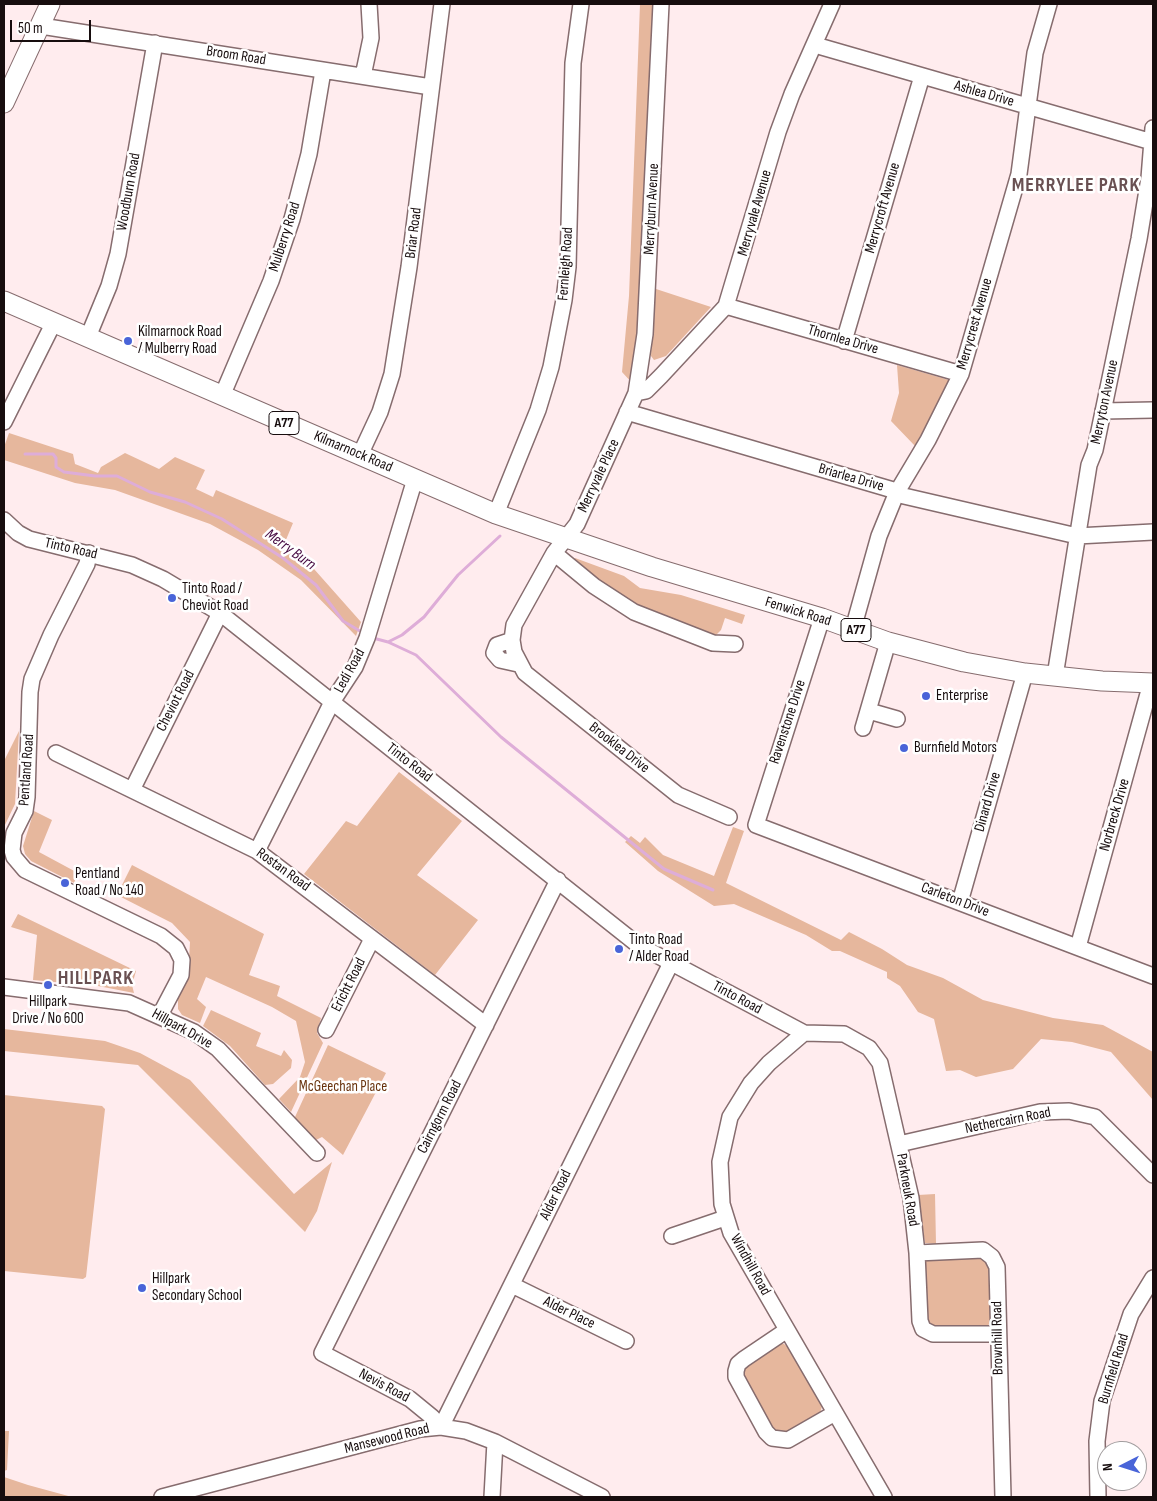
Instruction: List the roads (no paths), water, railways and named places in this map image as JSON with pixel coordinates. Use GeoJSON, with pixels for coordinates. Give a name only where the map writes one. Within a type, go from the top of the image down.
{"type":"FeatureCollection","features":[{"type":"Feature","properties":{"kind":"main road"},"geometry":{"type":"LineString","coordinates":[[4,103],[50,4]]}},
{"type":"Feature","properties":{"kind":"main road","name":"Kilmarnock Road"},"geometry":{"type":"LineString","coordinates":[[4,301],[496,514],[566,537]]}},
{"type":"Feature","properties":{"kind":"main road","name":"Fenwick Road"},"geometry":{"type":"LineString","coordinates":[[566,537],[661,570],[853,628],[888,642],[964,662],[1025,673],[1152,683]]}},
{"type":"Feature","properties":{"kind":"street"},"geometry":{"type":"LineString","coordinates":[[362,76],[370,38],[370,4]]}},
{"type":"Feature","properties":{"kind":"street","name":"Briar Road"},"geometry":{"type":"LineString","coordinates":[[360,455],[380,412],[392,374],[409,267],[442,4]]}},
{"type":"Feature","properties":{"kind":"street","name":"Fernleigh Road"},"geometry":{"type":"LineString","coordinates":[[496,514],[538,410],[551,367],[564,300],[568,249],[573,63],[580,4]]}},
{"type":"Feature","properties":{"kind":"street","name":"Merryburn Avenue"},"geometry":{"type":"LineString","coordinates":[[627,412],[636,393],[645,334],[661,4]]}},
{"type":"Feature","properties":{"kind":"street","name":"Merryvale Avenue"},"geometry":{"type":"LineString","coordinates":[[636,393],[646,391],[726,306],[778,132],[792,94],[832,4]]}},
{"type":"Feature","properties":{"kind":"street","name":"Merrycrest Avenue"},"geometry":{"type":"LineString","coordinates":[[853,628],[879,536],[897,492],[928,440],[961,374],[1019,174],[1035,54],[1049,4]]}},
{"type":"Feature","properties":{"kind":"street","name":"Broom Road"},"geometry":{"type":"LineString","coordinates":[[41,26],[431,87]]}},
{"type":"Feature","properties":{"kind":"street","name":"Woodburn Road"},"geometry":{"type":"LineString","coordinates":[[88,337],[109,286],[118,254],[155,43]]}},
{"type":"Feature","properties":{"kind":"street","name":"Ashlea Drive"},"geometry":{"type":"LineString","coordinates":[[815,45],[1027,106],[1153,135]]}},
{"type":"Feature","properties":{"kind":"street","name":"Mulberry Road"},"geometry":{"type":"LineString","coordinates":[[222,396],[271,281],[292,219],[315,125],[323,71]]}},
{"type":"Feature","properties":{"kind":"street","name":"Merrycroft Avenue"},"geometry":{"type":"LineString","coordinates":[[844,341],[922,76]]}},
{"type":"Feature","properties":{"kind":"street","name":"Merryton Avenue"},"geometry":{"type":"LineString","coordinates":[[1055,676],[1089,465],[1095,450],[1139,239],[1149,178],[1153,135]]}},
{"type":"Feature","properties":{"kind":"street","name":"Thornlea Drive"},"geometry":{"type":"LineString","coordinates":[[726,306],[961,374]]}},
{"type":"Feature","properties":{"kind":"street"},"geometry":{"type":"LineString","coordinates":[[4,422],[54,322]]}},
{"type":"Feature","properties":{"kind":"street"},"geometry":{"type":"LineString","coordinates":[[1103,410],[1153,410]]}},
{"type":"Feature","properties":{"kind":"street","name":"Briarlea Drive"},"geometry":{"type":"LineString","coordinates":[[627,412],[897,492],[1077,536],[1153,532]]}},
{"type":"Feature","properties":{"kind":"street","name":"Merryvale Place"},"geometry":{"type":"LineString","coordinates":[[566,537],[576,524],[592,492],[627,412]]}},
{"type":"Feature","properties":{"kind":"street","name":"Ledi Road"},"geometry":{"type":"LineString","coordinates":[[257,851],[332,702],[355,668],[368,634],[415,479]]}},
{"type":"Feature","properties":{"kind":"street","name":"Tinto Road"},"geometry":{"type":"LineString","coordinates":[[4,520],[29,539],[89,552],[132,565],[163,579],[220,613],[638,945],[804,1033]]}},
{"type":"Feature","properties":{"kind":"street","name":"Brooklea Drive"},"geometry":{"type":"LineString","coordinates":[[566,537],[554,553],[514,625],[512,640],[518,664],[525,673],[678,795],[729,817]]}},
{"type":"Feature","properties":{"kind":"street","name":"Pentland Road"},"geometry":{"type":"LineString","coordinates":[[89,552],[87,564],[51,635],[32,679],[27,798],[24,811],[14,833],[12,850],[14,857],[25,870],[161,936],[176,948],[182,960],[181,975],[160,1015]]}},
{"type":"Feature","properties":{"kind":"street"},"geometry":{"type":"LineString","coordinates":[[554,553],[594,586],[634,612],[713,643],[735,644]]}},
{"type":"Feature","properties":{"kind":"street","name":"Cheviot Road"},"geometry":{"type":"LineString","coordinates":[[132,790],[220,613]]}},
{"type":"Feature","properties":{"kind":"street","name":"Ravenstone Drive"},"geometry":{"type":"LineString","coordinates":[[756,825],[822,618]]}},
{"type":"Feature","properties":{"kind":"street"},"geometry":{"type":"LineString","coordinates":[[863,728],[888,642]]}},
{"type":"Feature","properties":{"kind":"street","name":"Dinard Drive"},"geometry":{"type":"LineString","coordinates":[[960,902],[1025,673]]}},
{"type":"Feature","properties":{"kind":"street","name":"Norbreck Drive"},"geometry":{"type":"LineString","coordinates":[[1078,947],[1152,683]]}},
{"type":"Feature","properties":{"kind":"street"},"geometry":{"type":"LineString","coordinates":[[869,711],[897,719]]}},
{"type":"Feature","properties":{"kind":"street","name":"Rostan Road"},"geometry":{"type":"LineString","coordinates":[[56,753],[257,851],[486,1025]]}},
{"type":"Feature","properties":{"kind":"street","name":"Carleton Drive"},"geometry":{"type":"LineString","coordinates":[[756,825],[1153,976]]}},
{"type":"Feature","properties":{"kind":"street","name":"Cairngorm Road"},"geometry":{"type":"LineString","coordinates":[[322,1353],[558,880]]}},
{"type":"Feature","properties":{"kind":"street","name":"Ericht Road"},"geometry":{"type":"LineString","coordinates":[[326,1030],[372,939]]}},
{"type":"Feature","properties":{"kind":"street","name":"Alder Road"},"geometry":{"type":"LineString","coordinates":[[441,1427],[671,963]]}},
{"type":"Feature","properties":{"kind":"street","name":"Hillpark Drive"},"geometry":{"type":"LineString","coordinates":[[4,987],[116,1000],[160,1015],[197,1033],[218,1048],[317,1153]]}},
{"type":"Feature","properties":{"kind":"street","name":"Parkneuk Road"},"geometry":{"type":"LineString","coordinates":[[804,1033],[844,1034],[869,1048],[880,1063],[911,1198],[917,1253],[920,1321],[924,1329],[933,1334],[998,1334]]}},
{"type":"Feature","properties":{"kind":"street","name":"Windhill Road"},"geometry":{"type":"LineString","coordinates":[[804,1033],[769,1063],[750,1083],[730,1118],[720,1162],[720,1186],[731,1233],[884,1497]]}},
{"type":"Feature","properties":{"kind":"street","name":"Nethercairn Road"},"geometry":{"type":"LineString","coordinates":[[899,1144],[1040,1112],[1069,1111],[1095,1118],[1153,1175]]}},
{"type":"Feature","properties":{"kind":"street"},"geometry":{"type":"LineString","coordinates":[[671,1236],[726,1218]]}},
{"type":"Feature","properties":{"kind":"street","name":"Brownhill Road"},"geometry":{"type":"LineString","coordinates":[[917,1253],[983,1250],[992,1257],[997,1268],[1003,1497]]}},
{"type":"Feature","properties":{"kind":"street","name":"Burnfield Road"},"geometry":{"type":"LineString","coordinates":[[1098,1497],[1097,1441],[1102,1401],[1131,1314],[1153,1278]]}},
{"type":"Feature","properties":{"kind":"street","name":"Alder Place"},"geometry":{"type":"LineString","coordinates":[[512,1284],[626,1340]]}},
{"type":"Feature","properties":{"kind":"street"},"geometry":{"type":"LineString","coordinates":[[787,1330],[744,1359],[738,1364],[736,1371],[736,1377],[766,1432],[772,1438],[788,1440],[835,1413]]}},
{"type":"Feature","properties":{"kind":"street","name":"Nevis Road"},"geometry":{"type":"LineString","coordinates":[[322,1353],[410,1399],[441,1427]]}},
{"type":"Feature","properties":{"kind":"street","name":"Mansewood Road"},"geometry":{"type":"LineString","coordinates":[[162,1497],[420,1430],[441,1427],[466,1431],[495,1442],[602,1497]]}},
{"type":"Feature","properties":{"kind":"street"},"geometry":{"type":"LineString","coordinates":[[492,1497],[495,1442]]}},
{"type":"Feature","properties":{"kind":"waterway","name":"Merry Burn"},"geometry":{"type":"LineString","coordinates":[[25,454],[53,454],[56,458],[56,467],[64,472],[95,476],[117,476],[150,492],[185,502],[222,519],[283,558],[316,585],[343,621],[365,634]]}},
{"type":"Feature","properties":{"kind":"waterway","name":"Merry Burn"},"geometry":{"type":"LineString","coordinates":[[373,638],[388,642],[402,635],[424,617],[458,575],[500,536]]}},
{"type":"Feature","properties":{"kind":"waterway"},"geometry":{"type":"LineString","coordinates":[[388,642],[416,655],[501,737],[664,869],[713,890]]}},
{"type":"Feature","properties":{"kind":"place","name":"Kilmarnock Road / Mulberry Road"},"geometry":{"type":"Point","coordinates":[128,341]}},
{"type":"Feature","properties":{"kind":"place","name":"Tinto Road / Cheviot Road"},"geometry":{"type":"Point","coordinates":[172,598]}},
{"type":"Feature","properties":{"kind":"place","name":"Enterprise"},"geometry":{"type":"Point","coordinates":[926,696]}},
{"type":"Feature","properties":{"kind":"place","name":"Burnfield Motors"},"geometry":{"type":"Point","coordinates":[904,748]}},
{"type":"Feature","properties":{"kind":"place","name":"Pentland Road / No 140"},"geometry":{"type":"Point","coordinates":[65,883]}},
{"type":"Feature","properties":{"kind":"place","name":"Tinto Road / Alder Road"},"geometry":{"type":"Point","coordinates":[619,949]}},
{"type":"Feature","properties":{"kind":"place","name":"Hillpark Drive / No 600"},"geometry":{"type":"Point","coordinates":[48,985]}},
{"type":"Feature","properties":{"kind":"place","name":"Hillpark Secondary School"},"geometry":{"type":"Point","coordinates":[142,1288]}},
{"type":"Feature","properties":{"kind":"district","name":"MERRYLEE PARK"},"geometry":{"type":"Point","coordinates":[1076,186]}},
{"type":"Feature","properties":{"kind":"district","name":"HILLPARK"},"geometry":{"type":"Point","coordinates":[96,979]}},
{"type":"Feature","properties":{"kind":"park label","name":"McGeechan Place"},"geometry":{"type":"Point","coordinates":[343,1087]}}]}
